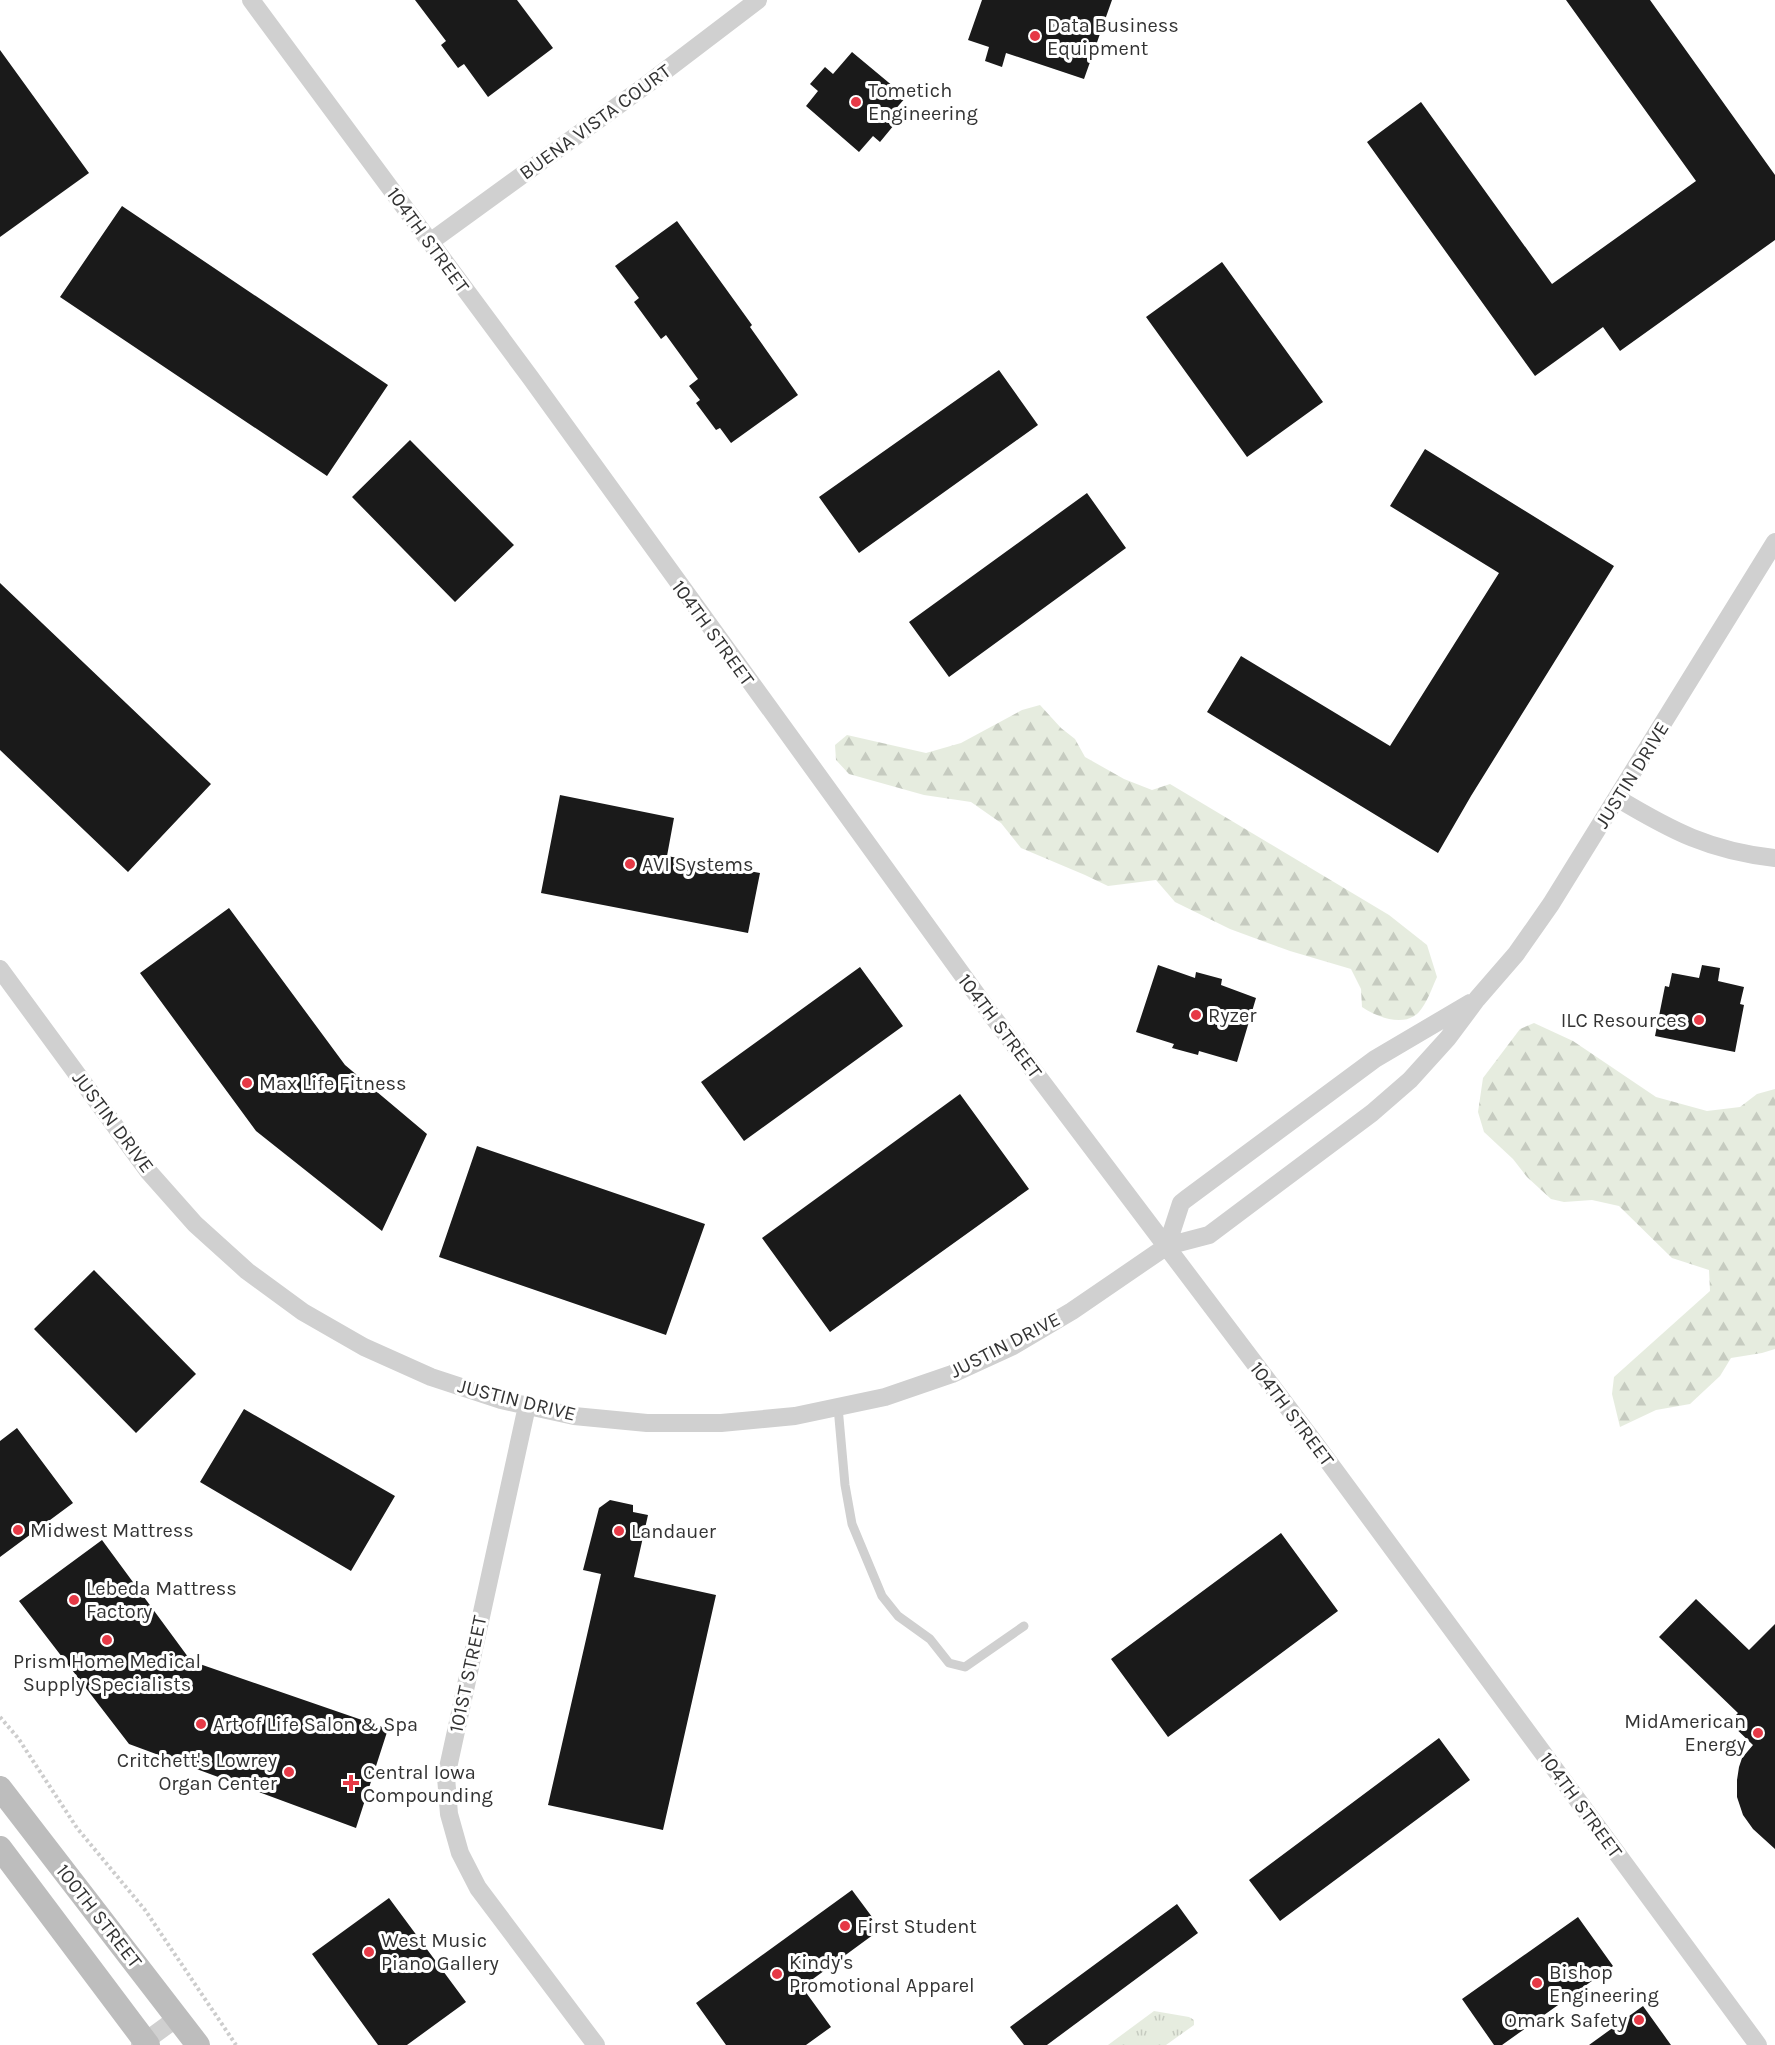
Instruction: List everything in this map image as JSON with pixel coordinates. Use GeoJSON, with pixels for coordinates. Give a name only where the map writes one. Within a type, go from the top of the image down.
{"type":"FeatureCollection","features":[{"type":"Feature","properties":{"kind":"main road","name":"100TH STREET"},"geometry":{"type":"LineString","coordinates":[[0,1788],[198,2045]]}},
{"type":"Feature","properties":{"kind":"main road","name":"100TH STREET"},"geometry":{"type":"LineString","coordinates":[[0,1848],[144,2044]]}},
{"type":"Feature","properties":{"kind":"street","name":"104TH STREET"},"geometry":{"type":"LineString","coordinates":[[251,0],[430,242],[976,994],[1382,1534],[1758,2045]]}},
{"type":"Feature","properties":{"kind":"street","name":"BUENA VISTA COURT"},"geometry":{"type":"LineString","coordinates":[[430,242],[649,83],[758,0]]}},
{"type":"Feature","properties":{"kind":"street","name":"JUSTIN DRIVE"},"geometry":{"type":"LineString","coordinates":[[0,969],[148,1171],[195,1224],[247,1271],[303,1312],[364,1347],[431,1377],[501,1400],[574,1416],[668,1423],[721,1423],[795,1416],[885,1397],[952,1374],[1013,1346],[1072,1311],[1167,1246],[1209,1235],[1372,1113],[1410,1080],[1448,1038],[1516,954],[1551,904],[1775,542]]}},
{"type":"Feature","properties":{"kind":"street"},"geometry":{"type":"LineString","coordinates":[[1617,798],[1676,832],[1711,846],[1748,855],[1775,858]]}},
{"type":"Feature","properties":{"kind":"street","name":"JUSTIN DRIVE"},"geometry":{"type":"LineString","coordinates":[[1167,1246],[1181,1203],[1186,1199],[1375,1059],[1478,999]]}},
{"type":"Feature","properties":{"kind":"street","name":"101ST STREET"},"geometry":{"type":"LineString","coordinates":[[527,1406],[446,1777],[449,1814],[460,1853],[478,1888],[596,2045]]}},
{"type":"Feature","properties":{"kind":"street"},"geometry":{"type":"LineString","coordinates":[[144,2044],[177,2018]]}},
{"type":"Feature","properties":{"kind":"lane"},"geometry":{"type":"LineString","coordinates":[[837,1407],[845,1485],[852,1524],[882,1596],[898,1616],[930,1639],[949,1663],[965,1667],[1024,1626]]}},
{"type":"Feature","properties":{"kind":"path"},"geometry":{"type":"LineString","coordinates":[[0,1717],[23,1746],[77,1828],[144,1910],[236,2045]]}},
{"type":"Feature","properties":{"kind":"green space"},"geometry":{"type":"Polygon","coordinates":[[[1040,705],[1061,728],[1075,739],[1085,757],[1124,779],[1152,790],[1170,784],[1389,915],[1427,945],[1437,977],[1419,1012],[1413,1017],[1398,1020],[1375,1014],[1362,1007],[1361,989],[1351,969],[1290,951],[1230,929],[1175,902],[1156,880],[1108,886],[1021,848],[1001,823],[971,802],[924,795],[849,774],[836,760],[835,745],[847,735],[926,753],[961,743],[1022,710],[1040,705]]]}},
{"type":"Feature","properties":{"kind":"green space"},"geometry":{"type":"Polygon","coordinates":[[[1534,1023],[1573,1041],[1656,1097],[1707,1111],[1740,1107],[1757,1094],[1775,1089],[1775,1349],[1731,1358],[1720,1376],[1690,1404],[1656,1410],[1620,1427],[1612,1394],[1614,1377],[1710,1291],[1709,1270],[1672,1258],[1619,1206],[1592,1200],[1564,1202],[1551,1199],[1484,1132],[1478,1112],[1483,1078],[1520,1029],[1534,1023]]]}},
{"type":"Feature","properties":{"kind":"green space"},"geometry":{"type":"Polygon","coordinates":[[[1154,2011],[1189,2017],[1194,2020],[1194,2025],[1166,2045],[1108,2045],[1154,2011]]]}},
{"type":"Feature","properties":{"kind":"building"},"geometry":{"type":"Polygon","coordinates":[[[415,0],[517,0],[553,48],[488,97],[464,64],[458,68],[441,45],[446,41],[415,0]]]}},
{"type":"Feature","properties":{"kind":"building","name":"Data Business Equipment"},"geometry":{"type":"Polygon","coordinates":[[[982,0],[1112,0],[1084,79],[1006,53],[1002,67],[985,61],[989,47],[968,40],[982,0]]]}},
{"type":"Feature","properties":{"kind":"building"},"geometry":{"type":"Polygon","coordinates":[[[1566,0],[1650,0],[1775,175],[1775,240],[1620,351],[1603,327],[1535,376],[1367,142],[1421,102],[1552,284],[1696,181],[1566,0]]]}},
{"type":"Feature","properties":{"kind":"building"},"geometry":{"type":"Polygon","coordinates":[[[0,50],[89,173],[0,237],[0,50]]]}},
{"type":"Feature","properties":{"kind":"building","name":"Tometich Engineering"},"geometry":{"type":"Polygon","coordinates":[[[852,52],[906,97],[887,119],[894,125],[880,142],[873,136],[859,152],[806,106],[818,91],[810,84],[825,67],[833,74],[852,52]]]}},
{"type":"Feature","properties":{"kind":"building"},"geometry":{"type":"Polygon","coordinates":[[[122,206],[388,385],[327,476],[60,297],[122,206]]]}},
{"type":"Feature","properties":{"kind":"building"},"geometry":{"type":"Polygon","coordinates":[[[677,221],[752,325],[750,327],[798,395],[731,443],[720,428],[716,430],[696,403],[700,400],[689,386],[698,379],[666,335],[661,339],[634,302],[639,298],[615,266],[677,221]]]}},
{"type":"Feature","properties":{"kind":"building"},"geometry":{"type":"Polygon","coordinates":[[[1222,262],[1323,402],[1247,457],[1146,317],[1222,262]]]}},
{"type":"Feature","properties":{"kind":"building"},"geometry":{"type":"Polygon","coordinates":[[[999,370],[1038,425],[859,553],[819,497],[999,370]]]}},
{"type":"Feature","properties":{"kind":"building"},"geometry":{"type":"Polygon","coordinates":[[[410,440],[514,545],[455,602],[352,497],[410,440]]]}},
{"type":"Feature","properties":{"kind":"building"},"geometry":{"type":"Polygon","coordinates":[[[1425,449],[1614,566],[1438,853],[1207,712],[1241,656],[1390,746],[1499,573],[1390,506],[1425,449]]]}},
{"type":"Feature","properties":{"kind":"building"},"geometry":{"type":"Polygon","coordinates":[[[1087,493],[1126,548],[949,677],[909,622],[1087,493]]]}},
{"type":"Feature","properties":{"kind":"building"},"geometry":{"type":"Polygon","coordinates":[[[0,583],[211,784],[128,872],[0,750],[0,583]]]}},
{"type":"Feature","properties":{"kind":"building","name":"AVI Systems"},"geometry":{"type":"Polygon","coordinates":[[[560,795],[674,818],[667,856],[760,873],[748,933],[541,893],[560,795]]]}},
{"type":"Feature","properties":{"kind":"building"},"geometry":{"type":"Polygon","coordinates":[[[229,908],[345,1065],[427,1134],[382,1231],[256,1131],[140,973],[229,908]]]}},
{"type":"Feature","properties":{"kind":"building","name":"Ryzer"},"geometry":{"type":"Polygon","coordinates":[[[1158,965],[1195,978],[1196,972],[1222,979],[1221,985],[1256,998],[1237,1062],[1199,1051],[1198,1055],[1172,1048],[1174,1044],[1136,1032],[1158,965]]]}},
{"type":"Feature","properties":{"kind":"building","name":"ILC Resources"},"geometry":{"type":"Polygon","coordinates":[[[1702,965],[1720,968],[1718,981],[1744,987],[1740,1004],[1744,1005],[1735,1052],[1655,1036],[1665,986],[1669,987],[1672,973],[1699,978],[1702,965]]]}},
{"type":"Feature","properties":{"kind":"building"},"geometry":{"type":"Polygon","coordinates":[[[860,967],[903,1026],[744,1141],[701,1082],[860,967]]]}},
{"type":"Feature","properties":{"kind":"building"},"geometry":{"type":"Polygon","coordinates":[[[960,1094],[1029,1189],[830,1332],[762,1238],[960,1094]]]}},
{"type":"Feature","properties":{"kind":"building"},"geometry":{"type":"Polygon","coordinates":[[[477,1146],[705,1224],[666,1335],[439,1257],[477,1146]]]}},
{"type":"Feature","properties":{"kind":"building"},"geometry":{"type":"Polygon","coordinates":[[[94,1270],[196,1374],[136,1433],[34,1329],[94,1270]]]}},
{"type":"Feature","properties":{"kind":"building"},"geometry":{"type":"Polygon","coordinates":[[[244,1409],[395,1496],[351,1571],[200,1482],[244,1409]]]}},
{"type":"Feature","properties":{"kind":"building","name":"Midwest Mattress"},"geometry":{"type":"Polygon","coordinates":[[[17,1428],[73,1503],[0,1557],[0,1441],[17,1428]]]}},
{"type":"Feature","properties":{"kind":"building"},"geometry":{"type":"Polygon","coordinates":[[[610,1500],[633,1505],[633,1512],[648,1515],[634,1577],[716,1595],[663,1830],[548,1805],[601,1574],[583,1570],[599,1508],[610,1500]]]}},
{"type":"Feature","properties":{"kind":"building"},"geometry":{"type":"Polygon","coordinates":[[[1281,1533],[1338,1611],[1168,1737],[1111,1659],[1281,1533]]]}},
{"type":"Feature","properties":{"kind":"building"},"geometry":{"type":"Polygon","coordinates":[[[102,1540],[191,1661],[388,1729],[356,1828],[129,1744],[19,1601],[102,1540]]]}},
{"type":"Feature","properties":{"kind":"building","name":"MidAmerican Energy"},"geometry":{"type":"Polygon","coordinates":[[[1696,1599],[1749,1650],[1775,1624],[1775,1849],[1753,1829],[1743,1815],[1737,1797],[1739,1767],[1742,1758],[1753,1745],[1729,1722],[1738,1713],[1659,1637],[1696,1599]]]}},
{"type":"Feature","properties":{"kind":"building"},"geometry":{"type":"Polygon","coordinates":[[[1439,1738],[1470,1780],[1280,1921],[1249,1880],[1439,1738]]]}},
{"type":"Feature","properties":{"kind":"building","name":"Kindy's Promotional Apparel"},"geometry":{"type":"Polygon","coordinates":[[[852,1890],[881,1929],[802,1987],[831,2027],[806,2045],[726,2045],[696,2003],[852,1890]]]}},
{"type":"Feature","properties":{"kind":"building"},"geometry":{"type":"Polygon","coordinates":[[[389,1898],[466,2002],[407,2045],[378,2045],[312,1954],[389,1898]]]}},
{"type":"Feature","properties":{"kind":"building"},"geometry":{"type":"Polygon","coordinates":[[[1177,1904],[1198,1933],[1047,2045],[1024,2045],[1010,2027],[1177,1904]]]}},
{"type":"Feature","properties":{"kind":"building","name":"Bishop Engineering"},"geometry":{"type":"Polygon","coordinates":[[[1578,1917],[1613,1966],[1502,2045],[1494,2045],[1462,1999],[1578,1917]]]}},
{"type":"Feature","properties":{"kind":"building","name":"Omark Safety"},"geometry":{"type":"Polygon","coordinates":[[[1643,2006],[1671,2045],[1589,2045],[1643,2006]]]}},
{"type":"Feature","properties":{"kind":"place","name":"Data Business Equipment"},"geometry":{"type":"Point","coordinates":[1035,36]}},
{"type":"Feature","properties":{"kind":"place","name":"Tometich Engineering"},"geometry":{"type":"Point","coordinates":[856,102]}},
{"type":"Feature","properties":{"kind":"place","name":"AVI Systems"},"geometry":{"type":"Point","coordinates":[630,864]}},
{"type":"Feature","properties":{"kind":"place","name":"Ryzer"},"geometry":{"type":"Point","coordinates":[1196,1015]}},
{"type":"Feature","properties":{"kind":"place","name":"ILC Resources"},"geometry":{"type":"Point","coordinates":[1699,1020]}},
{"type":"Feature","properties":{"kind":"place","name":"Max Life Fitness"},"geometry":{"type":"Point","coordinates":[247,1083]}},
{"type":"Feature","properties":{"kind":"place","name":"Midwest Mattress"},"geometry":{"type":"Point","coordinates":[18,1530]}},
{"type":"Feature","properties":{"kind":"place","name":"Landauer"},"geometry":{"type":"Point","coordinates":[619,1531]}},
{"type":"Feature","properties":{"kind":"place","name":"Lebeda Mattress Factory"},"geometry":{"type":"Point","coordinates":[74,1600]}},
{"type":"Feature","properties":{"kind":"place","name":"Prism Home Medical Supply Specialists"},"geometry":{"type":"Point","coordinates":[107,1640]}},
{"type":"Feature","properties":{"kind":"place","name":"Art of Life Salon & Spa"},"geometry":{"type":"Point","coordinates":[201,1724]}},
{"type":"Feature","properties":{"kind":"place","name":"MidAmerican Energy"},"geometry":{"type":"Point","coordinates":[1758,1733]}},
{"type":"Feature","properties":{"kind":"place","name":"Critchett's Lowrey Organ Center"},"geometry":{"type":"Point","coordinates":[289,1772]}},
{"type":"Feature","properties":{"kind":"place","name":"Central Iowa Compounding"},"geometry":{"type":"Point","coordinates":[351,1783]}},
{"type":"Feature","properties":{"kind":"place","name":"First Student"},"geometry":{"type":"Point","coordinates":[845,1926]}},
{"type":"Feature","properties":{"kind":"place","name":"West Music Piano Gallery"},"geometry":{"type":"Point","coordinates":[369,1952]}},
{"type":"Feature","properties":{"kind":"place","name":"Kindy's Promotional Apparel"},"geometry":{"type":"Point","coordinates":[777,1974]}},
{"type":"Feature","properties":{"kind":"place","name":"Bishop Engineering"},"geometry":{"type":"Point","coordinates":[1537,1983]}},
{"type":"Feature","properties":{"kind":"place","name":"Omark Safety"},"geometry":{"type":"Point","coordinates":[1639,2020]}}]}
